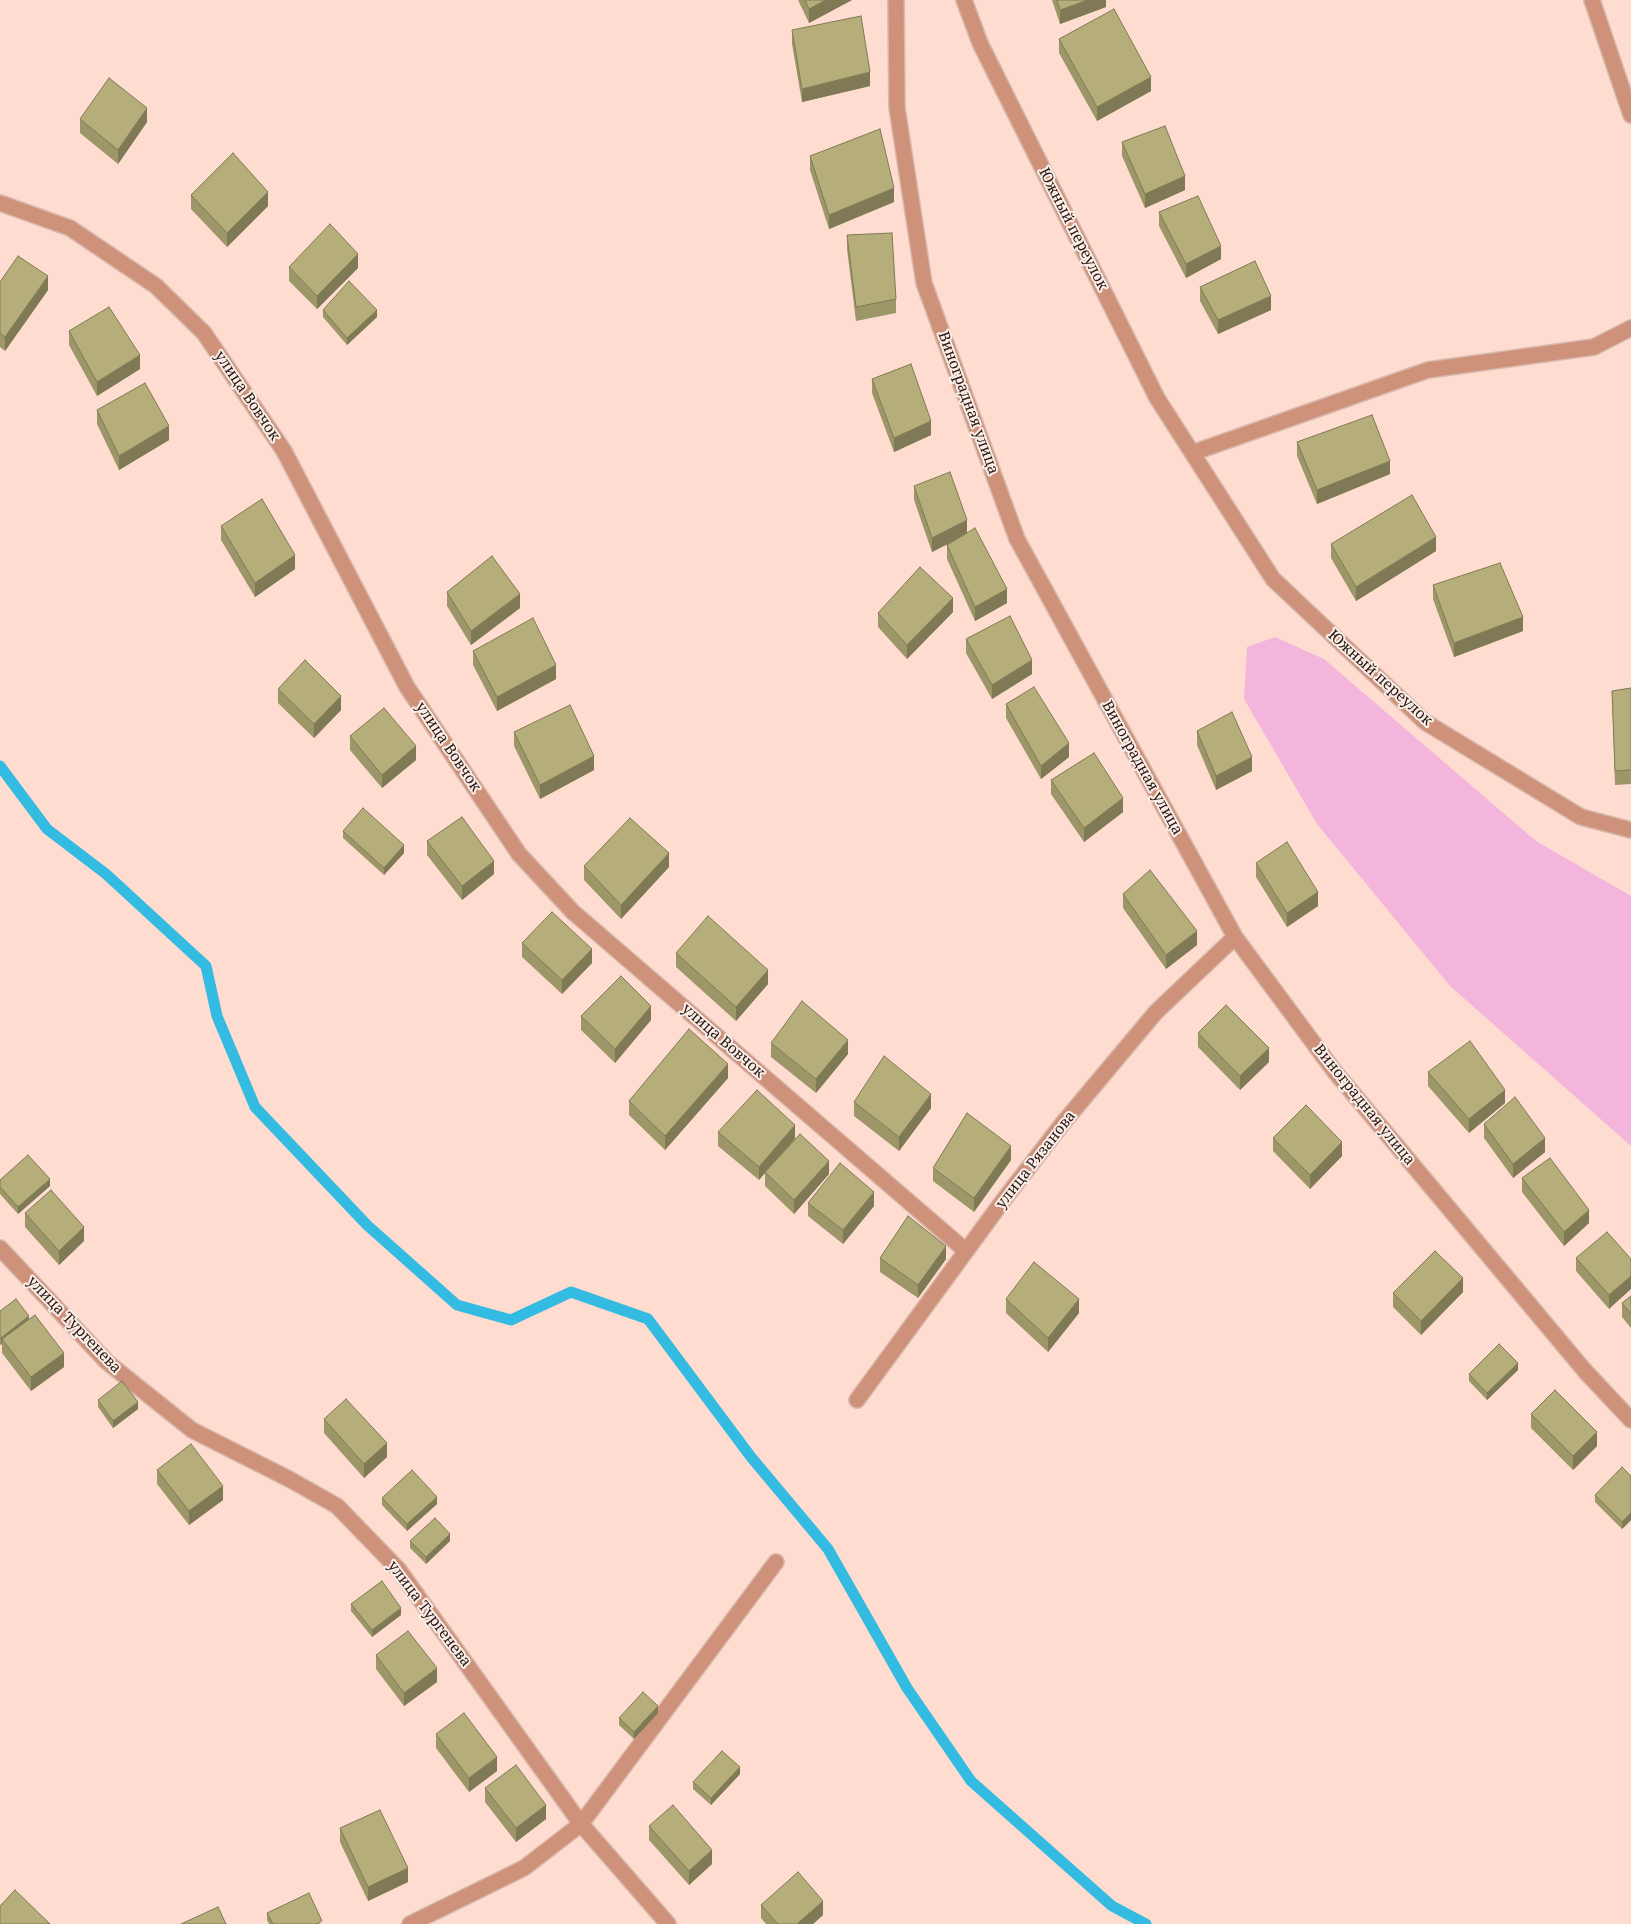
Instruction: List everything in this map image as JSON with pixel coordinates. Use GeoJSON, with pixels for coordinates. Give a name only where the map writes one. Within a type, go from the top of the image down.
{"type":"FeatureCollection","features":[{"type":"Feature","properties":{"kind":"street","name":"Виноградная улица"},"geometry":{"type":"LineString","coordinates":[[896,0],[896,108],[924,283],[1017,539],[1235,937],[1335,1072],[1579,1364],[1631,1420]]}},
{"type":"Feature","properties":{"kind":"street","name":"Южный переулок"},"geometry":{"type":"LineString","coordinates":[[964,0],[980,43],[1153,389],[1273,579],[1425,722],[1581,817],[1631,830]]}},
{"type":"Feature","properties":{"kind":"street"},"geometry":{"type":"LineString","coordinates":[[1592,0],[1631,116]]}},
{"type":"Feature","properties":{"kind":"street","name":"улица Вовчок"},"geometry":{"type":"LineString","coordinates":[[0,203],[70,228],[156,286],[204,333],[284,451],[407,687],[520,854],[573,912],[966,1251]]}},
{"type":"Feature","properties":{"kind":"street"},"geometry":{"type":"LineString","coordinates":[[1192,453],[1428,370],[1594,347],[1631,328]]}},
{"type":"Feature","properties":{"kind":"street","name":"улица Рязанова"},"geometry":{"type":"LineString","coordinates":[[857,1400],[966,1251],[1064,1123],[1156,1012],[1235,937]]}},
{"type":"Feature","properties":{"kind":"street","name":"улица Тургенева"},"geometry":{"type":"LineString","coordinates":[[0,1248],[107,1362],[192,1430],[289,1479],[336,1506],[399,1570],[581,1824],[668,1924]]}},
{"type":"Feature","properties":{"kind":"street"},"geometry":{"type":"LineString","coordinates":[[410,1924],[524,1868],[581,1824],[776,1562]]}},
{"type":"Feature","properties":{"kind":"shaded area"},"geometry":{"type":"Polygon","coordinates":[[[1275,637],[1324,659],[1536,841],[1631,896],[1631,1146],[1450,986],[1317,824],[1244,699],[1247,647],[1275,637]]]}},
{"type":"Feature","properties":{"kind":"building"},"geometry":{"type":"Polygon","coordinates":[[[805,0],[826,0],[809,9],[805,0]]]}},
{"type":"Feature","properties":{"kind":"building"},"geometry":{"type":"Polygon","coordinates":[[[1057,0],[1088,0],[1060,10],[1057,0]]]}},
{"type":"Feature","properties":{"kind":"building"},"geometry":{"type":"Polygon","coordinates":[[[1114,9],[1151,77],[1097,107],[1059,39],[1114,9]]]}},
{"type":"Feature","properties":{"kind":"building"},"geometry":{"type":"Polygon","coordinates":[[[861,16],[870,72],[802,89],[792,30],[861,16]]]}},
{"type":"Feature","properties":{"kind":"building"},"geometry":{"type":"Polygon","coordinates":[[[109,78],[147,108],[118,150],[80,119],[109,78]]]}},
{"type":"Feature","properties":{"kind":"building"},"geometry":{"type":"Polygon","coordinates":[[[1165,126],[1185,176],[1145,194],[1122,142],[1165,126]]]}},
{"type":"Feature","properties":{"kind":"building"},"geometry":{"type":"Polygon","coordinates":[[[880,129],[894,188],[829,215],[810,156],[880,129]]]}},
{"type":"Feature","properties":{"kind":"building"},"geometry":{"type":"Polygon","coordinates":[[[233,153],[268,192],[227,233],[191,195],[233,153]]]}},
{"type":"Feature","properties":{"kind":"building"},"geometry":{"type":"Polygon","coordinates":[[[1198,196],[1221,246],[1186,264],[1159,212],[1198,196]]]}},
{"type":"Feature","properties":{"kind":"building"},"geometry":{"type":"Polygon","coordinates":[[[330,224],[358,254],[317,296],[289,267],[330,224]]]}},
{"type":"Feature","properties":{"kind":"building"},"geometry":{"type":"Polygon","coordinates":[[[892,233],[896,299],[856,307],[847,235],[892,233]]]}},
{"type":"Feature","properties":{"kind":"building"},"geometry":{"type":"Polygon","coordinates":[[[18,256],[48,276],[5,337],[0,333],[0,282],[18,256]]]}},
{"type":"Feature","properties":{"kind":"building"},"geometry":{"type":"Polygon","coordinates":[[[1255,261],[1271,296],[1218,320],[1200,287],[1255,261]]]}},
{"type":"Feature","properties":{"kind":"building"},"geometry":{"type":"Polygon","coordinates":[[[349,281],[377,310],[347,338],[323,310],[349,281]]]}},
{"type":"Feature","properties":{"kind":"building"},"geometry":{"type":"Polygon","coordinates":[[[109,307],[140,355],[97,382],[69,331],[109,307]]]}},
{"type":"Feature","properties":{"kind":"building"},"geometry":{"type":"Polygon","coordinates":[[[911,364],[931,421],[894,438],[872,379],[911,364]]]}},
{"type":"Feature","properties":{"kind":"building"},"geometry":{"type":"Polygon","coordinates":[[[145,383],[169,426],[119,456],[97,410],[145,383]]]}},
{"type":"Feature","properties":{"kind":"building"},"geometry":{"type":"Polygon","coordinates":[[[1372,415],[1390,461],[1317,490],[1297,442],[1372,415]]]}},
{"type":"Feature","properties":{"kind":"building"},"geometry":{"type":"Polygon","coordinates":[[[950,472],[967,520],[932,538],[914,486],[950,472]]]}},
{"type":"Feature","properties":{"kind":"building"},"geometry":{"type":"Polygon","coordinates":[[[1412,495],[1436,537],[1356,587],[1331,544],[1412,495]]]}},
{"type":"Feature","properties":{"kind":"building"},"geometry":{"type":"Polygon","coordinates":[[[262,499],[295,555],[255,583],[221,526],[262,499]]]}},
{"type":"Feature","properties":{"kind":"building"},"geometry":{"type":"Polygon","coordinates":[[[975,528],[1007,589],[975,607],[947,545],[975,528]]]}},
{"type":"Feature","properties":{"kind":"building"},"geometry":{"type":"Polygon","coordinates":[[[492,556],[520,594],[471,631],[447,592],[492,556]]]}},
{"type":"Feature","properties":{"kind":"building"},"geometry":{"type":"Polygon","coordinates":[[[1500,563],[1523,617],[1454,643],[1433,585],[1500,563]]]}},
{"type":"Feature","properties":{"kind":"building"},"geometry":{"type":"Polygon","coordinates":[[[920,567],[953,598],[907,645],[878,613],[920,567]]]}},
{"type":"Feature","properties":{"kind":"building"},"geometry":{"type":"Polygon","coordinates":[[[1010,616],[1032,660],[992,685],[966,639],[1010,616]]]}},
{"type":"Feature","properties":{"kind":"building"},"geometry":{"type":"Polygon","coordinates":[[[533,618],[556,665],[497,697],[473,651],[533,618]]]}},
{"type":"Feature","properties":{"kind":"building"},"geometry":{"type":"Polygon","coordinates":[[[305,660],[341,696],[314,724],[278,689],[305,660]]]}},
{"type":"Feature","properties":{"kind":"building"},"geometry":{"type":"Polygon","coordinates":[[[1034,687],[1069,743],[1041,766],[1006,704],[1034,687]]]}},
{"type":"Feature","properties":{"kind":"building"},"geometry":{"type":"Polygon","coordinates":[[[1631,688],[1631,770],[1615,771],[1612,691],[1631,688]]]}},
{"type":"Feature","properties":{"kind":"building"},"geometry":{"type":"Polygon","coordinates":[[[570,705],[594,756],[540,785],[514,732],[570,705]]]}},
{"type":"Feature","properties":{"kind":"building"},"geometry":{"type":"Polygon","coordinates":[[[384,708],[416,746],[382,775],[350,736],[384,708]]]}},
{"type":"Feature","properties":{"kind":"building"},"geometry":{"type":"Polygon","coordinates":[[[1232,712],[1252,757],[1216,776],[1197,731],[1232,712]]]}},
{"type":"Feature","properties":{"kind":"building"},"geometry":{"type":"Polygon","coordinates":[[[1094,753],[1123,798],[1084,828],[1051,780],[1094,753]]]}},
{"type":"Feature","properties":{"kind":"building"},"geometry":{"type":"Polygon","coordinates":[[[363,808],[404,845],[384,868],[343,831],[363,808]]]}},
{"type":"Feature","properties":{"kind":"building"},"geometry":{"type":"Polygon","coordinates":[[[462,817],[494,861],[462,886],[427,841],[462,817]]]}},
{"type":"Feature","properties":{"kind":"building"},"geometry":{"type":"Polygon","coordinates":[[[630,818],[669,853],[621,905],[584,866],[630,818]]]}},
{"type":"Feature","properties":{"kind":"building"},"geometry":{"type":"Polygon","coordinates":[[[1287,842],[1318,892],[1287,913],[1256,863],[1287,842]]]}},
{"type":"Feature","properties":{"kind":"building"},"geometry":{"type":"Polygon","coordinates":[[[1150,870],[1197,931],[1166,955],[1123,894],[1150,870]]]}},
{"type":"Feature","properties":{"kind":"building"},"geometry":{"type":"Polygon","coordinates":[[[552,912],[592,949],[562,980],[522,943],[552,912]]]}},
{"type":"Feature","properties":{"kind":"building"},"geometry":{"type":"Polygon","coordinates":[[[708,916],[768,970],[736,1007],[676,953],[708,916]]]}},
{"type":"Feature","properties":{"kind":"building"},"geometry":{"type":"Polygon","coordinates":[[[621,976],[651,1006],[615,1049],[581,1016],[621,976]]]}},
{"type":"Feature","properties":{"kind":"building"},"geometry":{"type":"Polygon","coordinates":[[[802,1001],[848,1040],[816,1079],[771,1043],[802,1001]]]}},
{"type":"Feature","properties":{"kind":"building"},"geometry":{"type":"Polygon","coordinates":[[[1226,1005],[1269,1048],[1240,1076],[1198,1033],[1226,1005]]]}},
{"type":"Feature","properties":{"kind":"building"},"geometry":{"type":"Polygon","coordinates":[[[689,1029],[728,1064],[665,1136],[629,1101],[689,1029]]]}},
{"type":"Feature","properties":{"kind":"building"},"geometry":{"type":"Polygon","coordinates":[[[1470,1041],[1505,1090],[1469,1119],[1428,1072],[1470,1041]]]}},
{"type":"Feature","properties":{"kind":"building"},"geometry":{"type":"Polygon","coordinates":[[[884,1056],[931,1094],[899,1137],[854,1102],[884,1056]]]}},
{"type":"Feature","properties":{"kind":"building"},"geometry":{"type":"Polygon","coordinates":[[[757,1090],[795,1125],[759,1167],[718,1132],[757,1090]]]}},
{"type":"Feature","properties":{"kind":"building"},"geometry":{"type":"Polygon","coordinates":[[[1515,1097],[1545,1138],[1513,1164],[1484,1124],[1515,1097]]]}},
{"type":"Feature","properties":{"kind":"building"},"geometry":{"type":"Polygon","coordinates":[[[1306,1105],[1342,1142],[1310,1175],[1273,1138],[1306,1105]]]}},
{"type":"Feature","properties":{"kind":"building"},"geometry":{"type":"Polygon","coordinates":[[[967,1113],[1011,1146],[974,1198],[933,1168],[967,1113]]]}},
{"type":"Feature","properties":{"kind":"building"},"geometry":{"type":"Polygon","coordinates":[[[800,1134],[829,1161],[794,1200],[765,1172],[800,1134]]]}},
{"type":"Feature","properties":{"kind":"building"},"geometry":{"type":"Polygon","coordinates":[[[28,1155],[50,1179],[18,1207],[0,1187],[0,1180],[28,1155]]]}},
{"type":"Feature","properties":{"kind":"building"},"geometry":{"type":"Polygon","coordinates":[[[1550,1158],[1589,1210],[1564,1232],[1522,1178],[1550,1158]]]}},
{"type":"Feature","properties":{"kind":"building"},"geometry":{"type":"Polygon","coordinates":[[[840,1163],[874,1192],[843,1230],[808,1203],[840,1163]]]}},
{"type":"Feature","properties":{"kind":"building"},"geometry":{"type":"Polygon","coordinates":[[[51,1190],[84,1227],[59,1251],[25,1213],[51,1190]]]}},
{"type":"Feature","properties":{"kind":"building"},"geometry":{"type":"Polygon","coordinates":[[[908,1216],[946,1246],[918,1285],[880,1258],[908,1216]]]}},
{"type":"Feature","properties":{"kind":"building"},"geometry":{"type":"Polygon","coordinates":[[[1607,1232],[1631,1259],[1631,1276],[1609,1295],[1576,1258],[1607,1232]]]}},
{"type":"Feature","properties":{"kind":"building"},"geometry":{"type":"Polygon","coordinates":[[[1435,1251],[1463,1278],[1421,1321],[1393,1293],[1435,1251]]]}},
{"type":"Feature","properties":{"kind":"building"},"geometry":{"type":"Polygon","coordinates":[[[1034,1262],[1079,1299],[1048,1338],[1006,1299],[1034,1262]]]}},
{"type":"Feature","properties":{"kind":"building"},"geometry":{"type":"Polygon","coordinates":[[[1631,1296],[1631,1314],[1622,1303],[1631,1296]]]}},
{"type":"Feature","properties":{"kind":"building"},"geometry":{"type":"Polygon","coordinates":[[[16,1299],[29,1316],[1,1338],[0,1311],[16,1299]]]}},
{"type":"Feature","properties":{"kind":"building"},"geometry":{"type":"Polygon","coordinates":[[[35,1315],[64,1353],[31,1377],[2,1339],[35,1315]]]}},
{"type":"Feature","properties":{"kind":"building"},"geometry":{"type":"Polygon","coordinates":[[[1499,1344],[1518,1363],[1487,1393],[1469,1374],[1499,1344]]]}},
{"type":"Feature","properties":{"kind":"building"},"geometry":{"type":"Polygon","coordinates":[[[122,1381],[138,1402],[113,1421],[98,1400],[122,1381]]]}},
{"type":"Feature","properties":{"kind":"building"},"geometry":{"type":"Polygon","coordinates":[[[1555,1390],[1597,1432],[1573,1456],[1531,1414],[1555,1390]]]}},
{"type":"Feature","properties":{"kind":"building"},"geometry":{"type":"Polygon","coordinates":[[[346,1399],[387,1443],[364,1464],[324,1419],[346,1399]]]}},
{"type":"Feature","properties":{"kind":"building"},"geometry":{"type":"Polygon","coordinates":[[[191,1444],[223,1486],[189,1511],[157,1470],[191,1444]]]}},
{"type":"Feature","properties":{"kind":"building"},"geometry":{"type":"Polygon","coordinates":[[[1622,1467],[1631,1476],[1631,1513],[1622,1522],[1595,1495],[1622,1467]]]}},
{"type":"Feature","properties":{"kind":"building"},"geometry":{"type":"Polygon","coordinates":[[[412,1470],[437,1497],[407,1524],[382,1498],[412,1470]]]}},
{"type":"Feature","properties":{"kind":"building"},"geometry":{"type":"Polygon","coordinates":[[[435,1518],[450,1534],[426,1557],[410,1541],[435,1518]]]}},
{"type":"Feature","properties":{"kind":"building"},"geometry":{"type":"Polygon","coordinates":[[[382,1581],[401,1608],[372,1630],[351,1604],[382,1581]]]}},
{"type":"Feature","properties":{"kind":"building"},"geometry":{"type":"Polygon","coordinates":[[[408,1631],[437,1668],[404,1693],[376,1655],[408,1631]]]}},
{"type":"Feature","properties":{"kind":"building"},"geometry":{"type":"Polygon","coordinates":[[[643,1692],[658,1706],[634,1732],[619,1718],[643,1692]]]}},
{"type":"Feature","properties":{"kind":"building"},"geometry":{"type":"Polygon","coordinates":[[[464,1713],[497,1757],[469,1778],[436,1734],[464,1713]]]}},
{"type":"Feature","properties":{"kind":"building"},"geometry":{"type":"Polygon","coordinates":[[[722,1751],[740,1767],[711,1798],[693,1782],[722,1751]]]}},
{"type":"Feature","properties":{"kind":"building"},"geometry":{"type":"Polygon","coordinates":[[[516,1765],[546,1805],[516,1828],[485,1788],[516,1765]]]}},
{"type":"Feature","properties":{"kind":"building"},"geometry":{"type":"Polygon","coordinates":[[[673,1805],[712,1850],[689,1871],[649,1826],[673,1805]]]}},
{"type":"Feature","properties":{"kind":"building"},"geometry":{"type":"Polygon","coordinates":[[[380,1810],[408,1868],[368,1887],[340,1828],[380,1810]]]}},
{"type":"Feature","properties":{"kind":"building"},"geometry":{"type":"Polygon","coordinates":[[[798,1872],[823,1901],[797,1924],[778,1924],[761,1905],[798,1872]]]}},
{"type":"Feature","properties":{"kind":"building"},"geometry":{"type":"Polygon","coordinates":[[[15,1890],[50,1924],[0,1924],[0,1906],[15,1890]]]}},
{"type":"Feature","properties":{"kind":"building"},"geometry":{"type":"Polygon","coordinates":[[[309,1893],[322,1921],[316,1924],[273,1924],[267,1913],[309,1893]]]}},
{"type":"Feature","properties":{"kind":"building"},"geometry":{"type":"Polygon","coordinates":[[[218,1907],[226,1924],[181,1924],[218,1907]]]}},
{"type":"Feature","properties":{"kind":"waterway"},"geometry":{"type":"LineString","coordinates":[[0,766],[47,829],[106,874],[206,966],[217,1016],[255,1107],[367,1225],[457,1305],[511,1320],[571,1292],[648,1319],[751,1457],[828,1549],[907,1688],[971,1781],[1112,1906],[1146,1924]]}}]}
